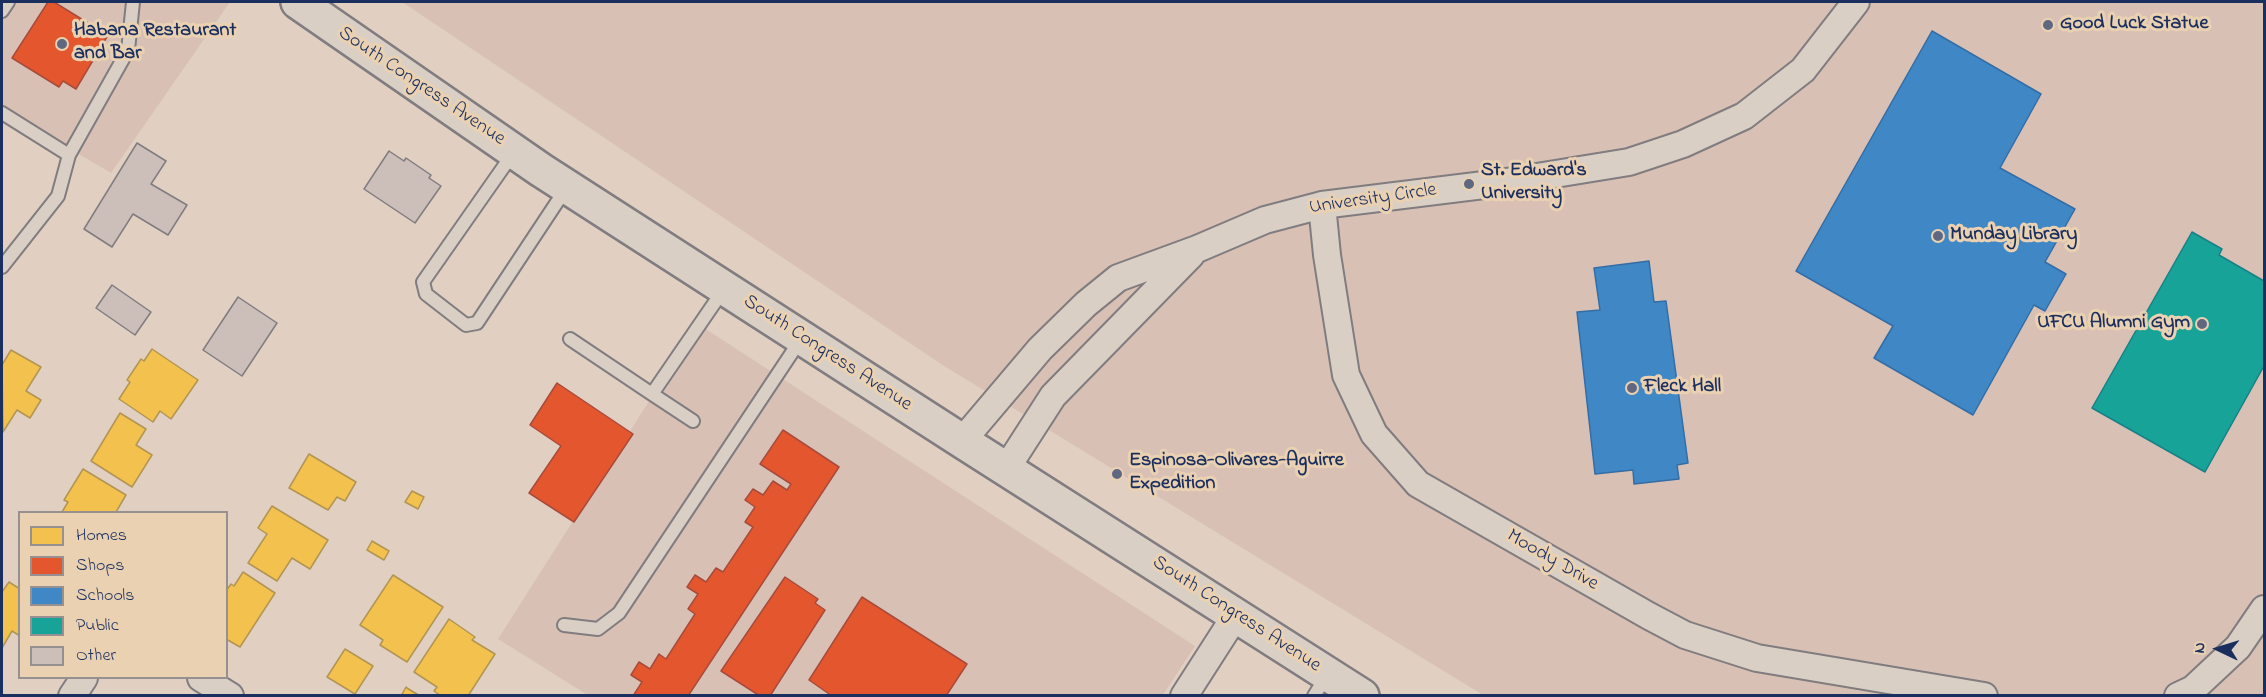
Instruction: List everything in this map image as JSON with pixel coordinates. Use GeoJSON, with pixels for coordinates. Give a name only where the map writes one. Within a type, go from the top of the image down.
{"type":"FeatureCollection","features":[{"type":"Feature","properties":{"kind":"main road","name":"South Congress Avenue"},"geometry":{"type":"LineString","coordinates":[[298,2],[568,186],[801,338],[1236,615],[1321,685],[1362,696]]}},
{"type":"Feature","properties":{"kind":"street","name":"University Circle"},"geometry":{"type":"LineString","coordinates":[[962,441],[1040,349],[1118,278],[1197,249],[1265,220],[1322,205],[1500,183],[1629,162],[1683,144],[1744,116],[1803,70],[1856,2]]}},
{"type":"Feature","properties":{"kind":"street","name":"Moody Drive"},"geometry":{"type":"LineString","coordinates":[[1322,205],[1327,255],[1346,375],[1374,435],[1418,483],[1649,616],[1685,634],[1757,658],[1984,696]]}},
{"type":"Feature","properties":{"kind":"street","name":"University Circle"},"geometry":{"type":"LineString","coordinates":[[1006,469],[1053,396],[1197,249]]}},
{"type":"Feature","properties":{"kind":"street"},"geometry":{"type":"LineString","coordinates":[[2178,696],[2193,689],[2238,647],[2265,609]]}},
{"type":"Feature","properties":{"kind":"street"},"geometry":{"type":"LineString","coordinates":[[1184,696],[1236,615]]}},
{"type":"Feature","properties":{"kind":"street"},"geometry":{"type":"LineString","coordinates":[[72,696],[83,679]]}},
{"type":"Feature","properties":{"kind":"street"},"geometry":{"type":"LineString","coordinates":[[203,679],[230,696]]}},
{"type":"Feature","properties":{"kind":"lane"},"geometry":{"type":"LineString","coordinates":[[2,11],[8,2]]}},
{"type":"Feature","properties":{"kind":"lane"},"geometry":{"type":"LineString","coordinates":[[2,267],[58,196],[69,155],[128,50],[133,2]]}},
{"type":"Feature","properties":{"kind":"lane"},"geometry":{"type":"LineString","coordinates":[[2,113],[69,155]]}},
{"type":"Feature","properties":{"kind":"lane"},"geometry":{"type":"LineString","coordinates":[[515,151],[423,282],[426,294],[466,326],[477,323],[568,186]]}},
{"type":"Feature","properties":{"kind":"lane"},"geometry":{"type":"LineString","coordinates":[[652,394],[725,288]]}},
{"type":"Feature","properties":{"kind":"lane"},"geometry":{"type":"LineString","coordinates":[[564,625],[598,629],[619,613],[801,338]]}},
{"type":"Feature","properties":{"kind":"lane"},"geometry":{"type":"LineString","coordinates":[[570,339],[693,421]]}},
{"type":"Feature","properties":{"kind":"shaded area"},"geometry":{"type":"Polygon","coordinates":[[[2,2],[230,2],[111,173],[2,109],[2,2]]]}},
{"type":"Feature","properties":{"kind":"shaded area","name":"St. Edward's University"},"geometry":{"type":"Polygon","coordinates":[[[402,2],[2264,2],[2264,695],[1483,695],[944,366],[402,2]]]}},
{"type":"Feature","properties":{"kind":"shaded area"},"geometry":{"type":"Polygon","coordinates":[[[698,324],[1195,646],[1163,695],[589,696],[498,639],[698,324]]]}},
{"type":"Feature","properties":{"kind":"building: Homes"},"geometry":{"type":"Polygon","coordinates":[[[152,349],[198,380],[171,419],[160,411],[153,422],[119,399],[130,382],[127,380],[141,359],[144,361],[152,349]]]}},
{"type":"Feature","properties":{"kind":"building: Homes"},"geometry":{"type":"Polygon","coordinates":[[[11,350],[41,367],[26,391],[41,400],[30,418],[17,410],[3,432],[2,365],[11,350]]]}},
{"type":"Feature","properties":{"kind":"building: Homes"},"geometry":{"type":"Polygon","coordinates":[[[120,413],[146,429],[136,445],[152,455],[132,487],[91,461],[120,413]]]}},
{"type":"Feature","properties":{"kind":"building: Homes"},"geometry":{"type":"Polygon","coordinates":[[[309,454],[356,482],[345,501],[337,497],[328,510],[289,488],[309,454]]]}},
{"type":"Feature","properties":{"kind":"building: Homes"},"geometry":{"type":"Polygon","coordinates":[[[83,469],[126,495],[117,511],[63,511],[68,502],[64,500],[83,469]]]}},
{"type":"Feature","properties":{"kind":"building: Homes"},"geometry":{"type":"Polygon","coordinates":[[[412,491],[424,497],[418,509],[405,502],[412,491]]]}},
{"type":"Feature","properties":{"kind":"building: Homes"},"geometry":{"type":"Polygon","coordinates":[[[272,506],[328,540],[310,569],[292,558],[277,581],[248,563],[267,534],[258,528],[272,506]]]}},
{"type":"Feature","properties":{"kind":"building: Homes"},"geometry":{"type":"Polygon","coordinates":[[[372,541],[389,551],[384,560],[367,550],[372,541]]]}},
{"type":"Feature","properties":{"kind":"building: Homes"},"geometry":{"type":"Polygon","coordinates":[[[243,572],[275,593],[240,647],[228,640],[228,588],[231,584],[234,586],[243,572]]]}},
{"type":"Feature","properties":{"kind":"building: Homes"},"geometry":{"type":"Polygon","coordinates":[[[393,575],[443,607],[407,662],[380,645],[383,640],[360,625],[393,575]]]}},
{"type":"Feature","properties":{"kind":"building: Homes"},"geometry":{"type":"Polygon","coordinates":[[[9,582],[18,588],[18,635],[12,631],[2,648],[2,592],[9,582]]]}},
{"type":"Feature","properties":{"kind":"building: Homes"},"geometry":{"type":"Polygon","coordinates":[[[449,619],[475,637],[472,640],[495,654],[468,696],[441,696],[434,691],[437,687],[414,672],[449,619]]]}},
{"type":"Feature","properties":{"kind":"building: Homes"},"geometry":{"type":"Polygon","coordinates":[[[345,649],[373,666],[355,694],[327,677],[345,649]]]}},
{"type":"Feature","properties":{"kind":"building: Homes"},"geometry":{"type":"Polygon","coordinates":[[[407,688],[420,696],[401,696],[407,688]]]}},
{"type":"Feature","properties":{"kind":"building: Shops","name":"Habana Restaurant and Bar"},"geometry":{"type":"Polygon","coordinates":[[[48,2],[54,2],[101,31],[104,26],[111,30],[76,89],[63,81],[59,87],[12,58],[48,2]]]}},
{"type":"Feature","properties":{"kind":"building: Shops"},"geometry":{"type":"Polygon","coordinates":[[[557,383],[633,434],[574,522],[529,493],[561,446],[530,425],[557,383]]]}},
{"type":"Feature","properties":{"kind":"building: Shops"},"geometry":{"type":"Polygon","coordinates":[[[783,430],[839,467],[688,696],[633,696],[642,682],[631,675],[639,662],[650,669],[659,654],[666,659],[695,614],[688,609],[698,594],[687,587],[695,575],[706,582],[716,568],[723,572],[753,527],[745,522],[755,507],[745,500],[753,489],[763,495],[773,481],[787,490],[791,484],[760,464],[783,430]]]}},
{"type":"Feature","properties":{"kind":"building: Shops"},"geometry":{"type":"Polygon","coordinates":[[[785,577],[818,599],[815,603],[825,610],[770,696],[760,696],[721,671],[785,577]]]}},
{"type":"Feature","properties":{"kind":"building: Shops"},"geometry":{"type":"Polygon","coordinates":[[[862,597],[967,664],[946,696],[832,696],[809,680],[862,597]]]}},
{"type":"Feature","properties":{"kind":"building: Schools","name":"Munday Library"},"geometry":{"type":"Polygon","coordinates":[[[1932,31],[2041,94],[2000,168],[2075,209],[2045,262],[2066,274],[2045,311],[2034,305],[1973,415],[1874,358],[1893,326],[1796,271],[1932,31]]]}},
{"type":"Feature","properties":{"kind":"building: Schools","name":"Fleck Hall"},"geometry":{"type":"Polygon","coordinates":[[[1649,261],[1654,302],[1666,301],[1688,463],[1677,465],[1679,479],[1634,484],[1633,470],[1595,474],[1577,312],[1600,310],[1594,268],[1649,261]]]}},
{"type":"Feature","properties":{"kind":"building: Public","name":"UFCU Alumni Gym"},"geometry":{"type":"Polygon","coordinates":[[[2192,232],[2222,249],[2219,255],[2264,281],[2264,366],[2205,472],[2092,408],[2192,232]]]}},
{"type":"Feature","properties":{"kind":"building: Other"},"geometry":{"type":"Polygon","coordinates":[[[137,143],[166,161],[151,184],[187,205],[168,235],[133,214],[112,247],[84,229],[137,143]]]}},
{"type":"Feature","properties":{"kind":"building: Other"},"geometry":{"type":"Polygon","coordinates":[[[389,151],[404,161],[406,158],[431,175],[429,178],[441,186],[415,223],[364,189],[389,151]]]}},
{"type":"Feature","properties":{"kind":"building: Other"},"geometry":{"type":"Polygon","coordinates":[[[112,285],[151,312],[135,335],[96,308],[112,285]]]}},
{"type":"Feature","properties":{"kind":"building: Other"},"geometry":{"type":"Polygon","coordinates":[[[238,297],[277,323],[242,376],[203,350],[238,297]]]}},
{"type":"Feature","properties":{"kind":"place","name":"Good Luck Statue"},"geometry":{"type":"Point","coordinates":[2048,25]}},
{"type":"Feature","properties":{"kind":"place","name":"Habana Restaurant and Bar"},"geometry":{"type":"Point","coordinates":[62,44]}},
{"type":"Feature","properties":{"kind":"place","name":"St. Edward's University"},"geometry":{"type":"Point","coordinates":[1469,184]}},
{"type":"Feature","properties":{"kind":"place","name":"Munday Library"},"geometry":{"type":"Point","coordinates":[1938,236]}},
{"type":"Feature","properties":{"kind":"place","name":"UFCU Alumni Gym"},"geometry":{"type":"Point","coordinates":[2202,324]}},
{"type":"Feature","properties":{"kind":"place","name":"Fleck Hall"},"geometry":{"type":"Point","coordinates":[1632,388]}},
{"type":"Feature","properties":{"kind":"place","name":"Espinosa-Olivares-Aguirre Expedition"},"geometry":{"type":"Point","coordinates":[1117,474]}}]}
